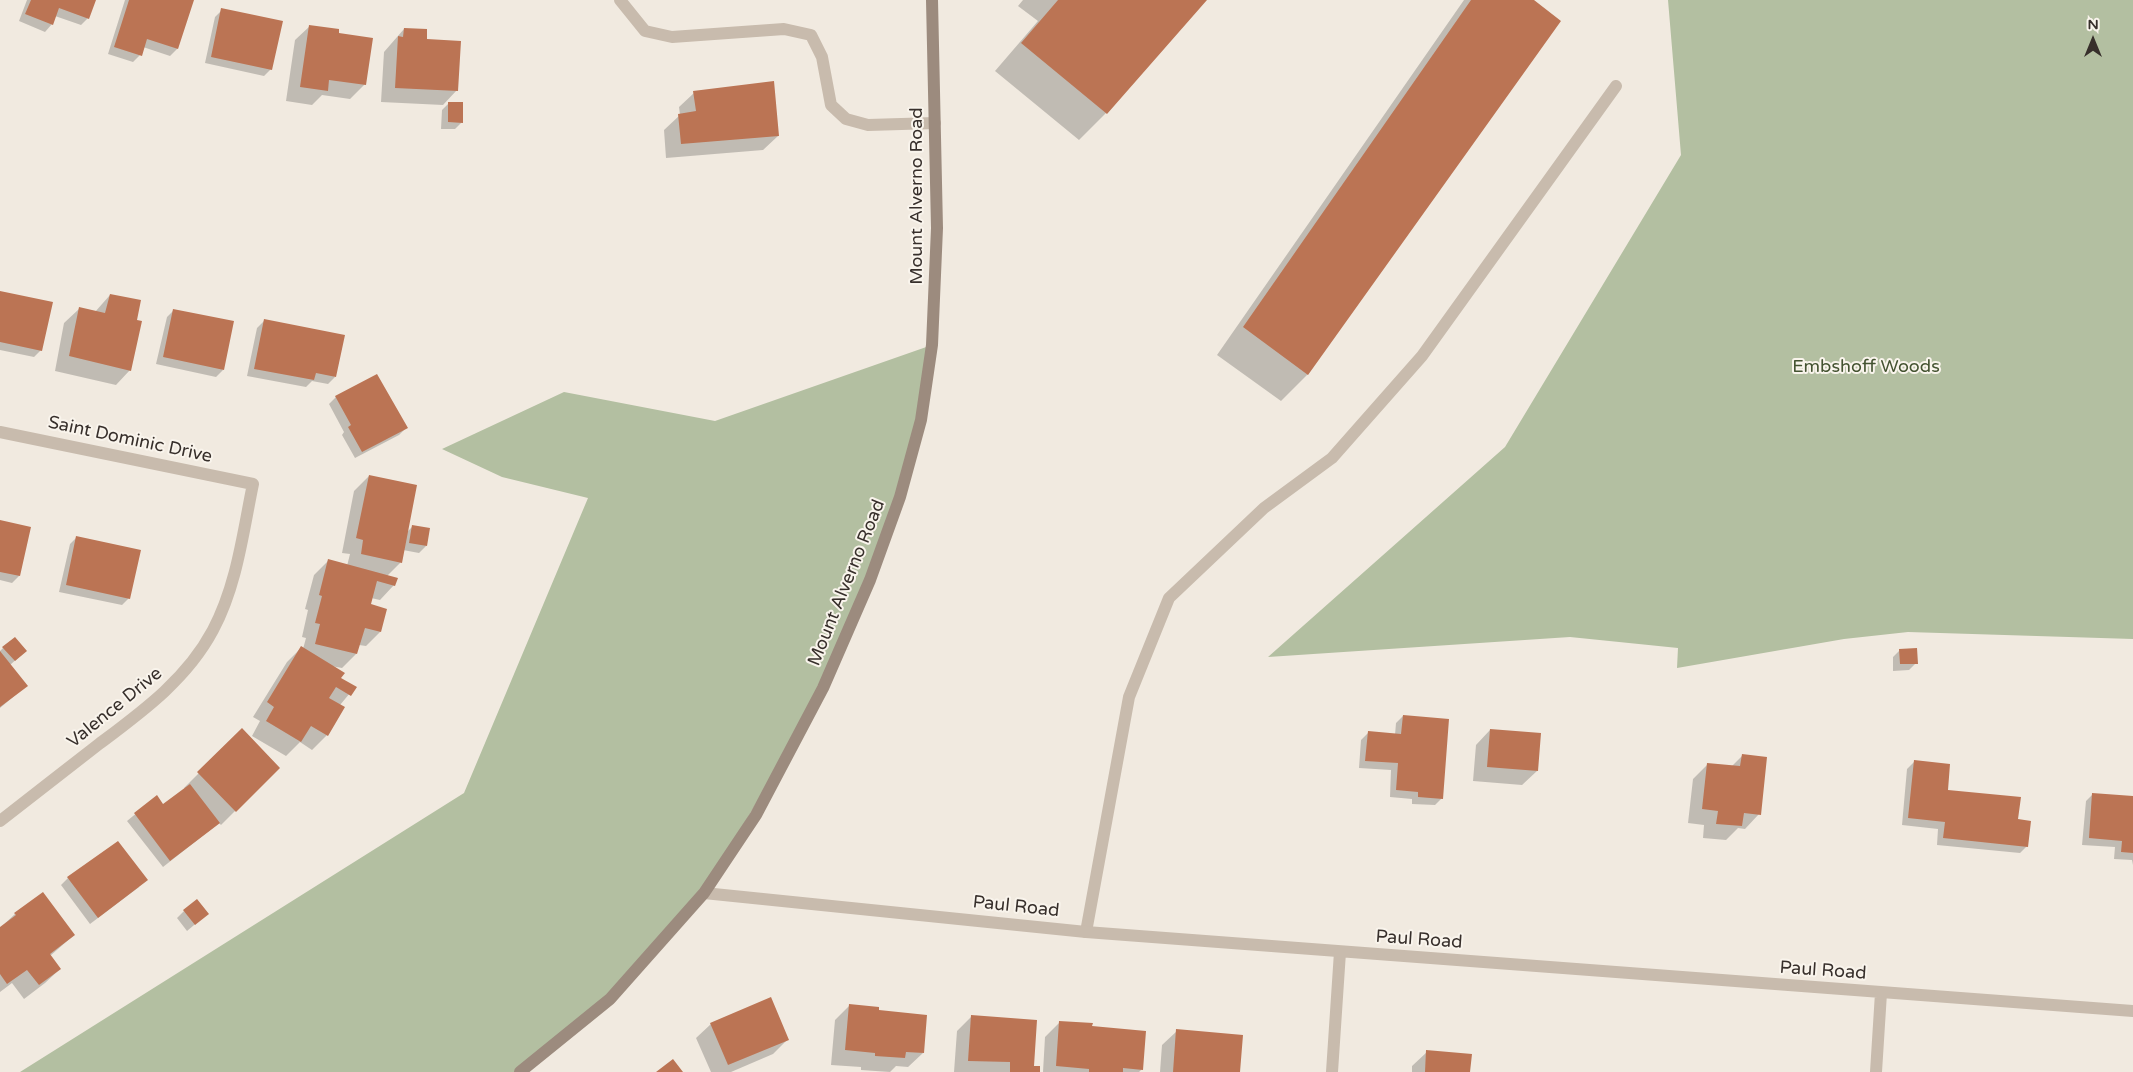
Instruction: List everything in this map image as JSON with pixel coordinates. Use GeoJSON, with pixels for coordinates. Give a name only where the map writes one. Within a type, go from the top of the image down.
{"type":"FeatureCollection","features":[{"type":"Feature","properties":{"kind":"street"},"geometry":{"type":"LineString","coordinates":[[620,0],[645,31],[672,37],[784,29],[811,35],[822,56],[832,105],[846,119],[868,125],[935,124]]}},
{"type":"Feature","properties":{"kind":"street","name":"Mount Alverno Road"},"geometry":{"type":"LineString","coordinates":[[520,1072],[610,998],[704,893],[756,815],[824,688],[870,580],[900,497],[921,420],[932,345],[937,228],[932,0]]}},
{"type":"Feature","properties":{"kind":"street"},"geometry":{"type":"LineString","coordinates":[[1086,932],[1129,697],[1169,598],[1264,508],[1332,458],[1422,356],[1616,86]]}},
{"type":"Feature","properties":{"kind":"street","name":"Saint Dominic Drive"},"geometry":{"type":"LineString","coordinates":[[0,432],[253,484]]}},
{"type":"Feature","properties":{"kind":"street","name":"Valence Drive"},"geometry":{"type":"LineString","coordinates":[[0,821],[151,704],[175,682],[196,657],[214,629],[232,584],[253,484]]}},
{"type":"Feature","properties":{"kind":"street","name":"Paul Road"},"geometry":{"type":"LineString","coordinates":[[704,893],[1086,932],[2133,1011]]}},
{"type":"Feature","properties":{"kind":"street"},"geometry":{"type":"LineString","coordinates":[[1332,1072],[1340,952]]}},
{"type":"Feature","properties":{"kind":"street"},"geometry":{"type":"LineString","coordinates":[[1876,1072],[1881,992]]}},
{"type":"Feature","properties":{"kind":"green space","name":"Embshoff Woods"},"geometry":{"type":"Polygon","coordinates":[[[1668,0],[2133,0],[2133,639],[1908,632],[1844,639],[1677,668],[1678,648],[1570,637],[1268,657],[1505,447],[1681,155],[1668,0]]]}},
{"type":"Feature","properties":{"kind":"green space"},"geometry":{"type":"Polygon","coordinates":[[[932,345],[900,497],[823,688],[704,893],[610,999],[520,1072],[20,1072],[464,793],[588,498],[502,477],[442,449],[564,392],[715,421],[932,345]]]}},
{"type":"Feature","properties":{"kind":"building"},"geometry":{"type":"Polygon","coordinates":[[[31,0],[96,0],[89,19],[59,8],[53,25],[25,14],[31,0]]]}},
{"type":"Feature","properties":{"kind":"building"},"geometry":{"type":"Polygon","coordinates":[[[129,0],[194,0],[178,49],[147,39],[142,56],[114,47],[129,0]]]}},
{"type":"Feature","properties":{"kind":"building"},"geometry":{"type":"Polygon","coordinates":[[[1058,0],[1207,0],[1107,114],[1021,43],[1058,0]]]}},
{"type":"Feature","properties":{"kind":"building"},"geometry":{"type":"Polygon","coordinates":[[[1471,0],[1534,0],[1561,21],[1308,375],[1243,327],[1471,0]]]}},
{"type":"Feature","properties":{"kind":"building"},"geometry":{"type":"Polygon","coordinates":[[[221,8],[283,21],[272,70],[211,57],[221,8]]]}},
{"type":"Feature","properties":{"kind":"building"},"geometry":{"type":"Polygon","coordinates":[[[309,25],[339,29],[339,33],[373,38],[366,85],[329,80],[328,91],[300,87],[309,25]]]}},
{"type":"Feature","properties":{"kind":"building"},"geometry":{"type":"Polygon","coordinates":[[[404,28],[427,29],[427,39],[461,41],[458,91],[395,88],[398,36],[403,37],[404,28]]]}},
{"type":"Feature","properties":{"kind":"building"},"geometry":{"type":"Polygon","coordinates":[[[774,81],[779,136],[681,144],[678,114],[696,111],[693,91],[774,81]]]}},
{"type":"Feature","properties":{"kind":"building"},"geometry":{"type":"Polygon","coordinates":[[[448,102],[463,102],[463,123],[448,122],[448,102]]]}},
{"type":"Feature","properties":{"kind":"building"},"geometry":{"type":"Polygon","coordinates":[[[0,291],[53,302],[42,351],[0,342],[0,291]]]}},
{"type":"Feature","properties":{"kind":"building"},"geometry":{"type":"Polygon","coordinates":[[[110,294],[141,300],[137,320],[142,321],[131,371],[69,356],[79,307],[105,313],[110,294]]]}},
{"type":"Feature","properties":{"kind":"building"},"geometry":{"type":"Polygon","coordinates":[[[173,309],[234,321],[224,370],[163,357],[173,309]]]}},
{"type":"Feature","properties":{"kind":"building"},"geometry":{"type":"Polygon","coordinates":[[[264,319],[345,335],[336,377],[316,373],[314,380],[254,369],[264,319]]]}},
{"type":"Feature","properties":{"kind":"building"},"geometry":{"type":"Polygon","coordinates":[[[377,374],[408,428],[362,452],[348,427],[351,425],[335,396],[377,374]]]}},
{"type":"Feature","properties":{"kind":"building"},"geometry":{"type":"Polygon","coordinates":[[[369,475],[417,485],[402,563],[361,554],[363,540],[356,538],[369,475]]]}},
{"type":"Feature","properties":{"kind":"building"},"geometry":{"type":"Polygon","coordinates":[[[0,520],[31,527],[20,576],[0,572],[0,520]]]}},
{"type":"Feature","properties":{"kind":"building"},"geometry":{"type":"Polygon","coordinates":[[[412,525],[430,528],[427,546],[409,543],[412,525]]]}},
{"type":"Feature","properties":{"kind":"building"},"geometry":{"type":"Polygon","coordinates":[[[76,536],[141,550],[130,599],[66,585],[76,536]]]}},
{"type":"Feature","properties":{"kind":"building"},"geometry":{"type":"Polygon","coordinates":[[[328,559],[398,578],[395,586],[377,581],[371,604],[387,609],[381,632],[365,628],[357,654],[315,644],[320,624],[315,623],[322,596],[319,595],[328,559]]]}},
{"type":"Feature","properties":{"kind":"building"},"geometry":{"type":"Polygon","coordinates":[[[15,637],[27,651],[15,661],[2,647],[15,637]]]}},
{"type":"Feature","properties":{"kind":"building"},"geometry":{"type":"Polygon","coordinates":[[[301,646],[345,673],[341,678],[357,687],[351,696],[336,687],[329,698],[345,707],[328,736],[311,726],[301,742],[266,721],[274,707],[267,702],[301,646]]]}},
{"type":"Feature","properties":{"kind":"building"},"geometry":{"type":"Polygon","coordinates":[[[1917,648],[1918,664],[1900,664],[1899,649],[1917,648]]]}},
{"type":"Feature","properties":{"kind":"building"},"geometry":{"type":"Polygon","coordinates":[[[0,651],[28,686],[0,707],[0,651]]]}},
{"type":"Feature","properties":{"kind":"building"},"geometry":{"type":"Polygon","coordinates":[[[1403,715],[1449,719],[1443,799],[1418,797],[1418,792],[1396,790],[1398,763],[1365,761],[1368,731],[1401,734],[1403,715]]]}},
{"type":"Feature","properties":{"kind":"building"},"geometry":{"type":"Polygon","coordinates":[[[242,728],[280,768],[236,812],[197,772],[242,728]]]}},
{"type":"Feature","properties":{"kind":"building"},"geometry":{"type":"Polygon","coordinates":[[[1490,729],[1541,733],[1538,771],[1487,767],[1490,729]]]}},
{"type":"Feature","properties":{"kind":"building"},"geometry":{"type":"Polygon","coordinates":[[[1742,754],[1767,757],[1761,815],[1744,813],[1742,826],[1716,824],[1718,811],[1702,809],[1707,763],[1740,766],[1742,754]]]}},
{"type":"Feature","properties":{"kind":"building"},"geometry":{"type":"Polygon","coordinates":[[[1914,760],[1950,764],[1948,790],[2021,797],[2018,819],[2031,821],[2028,847],[1943,838],[1945,822],[1908,818],[1914,760]]]}},
{"type":"Feature","properties":{"kind":"building"},"geometry":{"type":"Polygon","coordinates":[[[190,784],[220,823],[170,861],[134,813],[157,795],[163,804],[190,784]]]}},
{"type":"Feature","properties":{"kind":"building"},"geometry":{"type":"Polygon","coordinates":[[[2092,793],[2133,796],[2133,853],[2121,852],[2122,841],[2089,838],[2092,793]]]}},
{"type":"Feature","properties":{"kind":"building"},"geometry":{"type":"Polygon","coordinates":[[[118,841],[148,880],[98,918],[67,877],[118,841]]]}},
{"type":"Feature","properties":{"kind":"building"},"geometry":{"type":"Polygon","coordinates":[[[43,892],[75,935],[50,954],[61,969],[39,985],[27,970],[7,984],[0,974],[0,927],[16,915],[14,913],[43,892]]]}},
{"type":"Feature","properties":{"kind":"building"},"geometry":{"type":"Polygon","coordinates":[[[197,899],[209,914],[195,925],[183,910],[197,899]]]}},
{"type":"Feature","properties":{"kind":"building"},"geometry":{"type":"Polygon","coordinates":[[[771,997],[789,1040],[728,1065],[710,1023],[771,997]]]}},
{"type":"Feature","properties":{"kind":"building"},"geometry":{"type":"Polygon","coordinates":[[[849,1004],[879,1007],[879,1010],[927,1015],[924,1053],[906,1052],[905,1058],[875,1056],[875,1053],[845,1050],[849,1004]]]}},
{"type":"Feature","properties":{"kind":"building"},"geometry":{"type":"Polygon","coordinates":[[[971,1015],[1037,1020],[1034,1066],[1040,1066],[1040,1072],[1010,1072],[1010,1062],[968,1061],[971,1015]]]}},
{"type":"Feature","properties":{"kind":"building"},"geometry":{"type":"Polygon","coordinates":[[[1059,1021],[1093,1023],[1092,1026],[1146,1031],[1143,1070],[1123,1068],[1123,1072],[1089,1072],[1089,1069],[1056,1066],[1059,1021]]]}},
{"type":"Feature","properties":{"kind":"building"},"geometry":{"type":"Polygon","coordinates":[[[1176,1029],[1243,1035],[1240,1072],[1173,1072],[1176,1029]]]}},
{"type":"Feature","properties":{"kind":"building"},"geometry":{"type":"Polygon","coordinates":[[[1426,1050],[1472,1054],[1470,1072],[1425,1072],[1426,1050]]]}},
{"type":"Feature","properties":{"kind":"building"},"geometry":{"type":"Polygon","coordinates":[[[673,1059],[683,1072],[656,1072],[673,1059]]]}}]}
